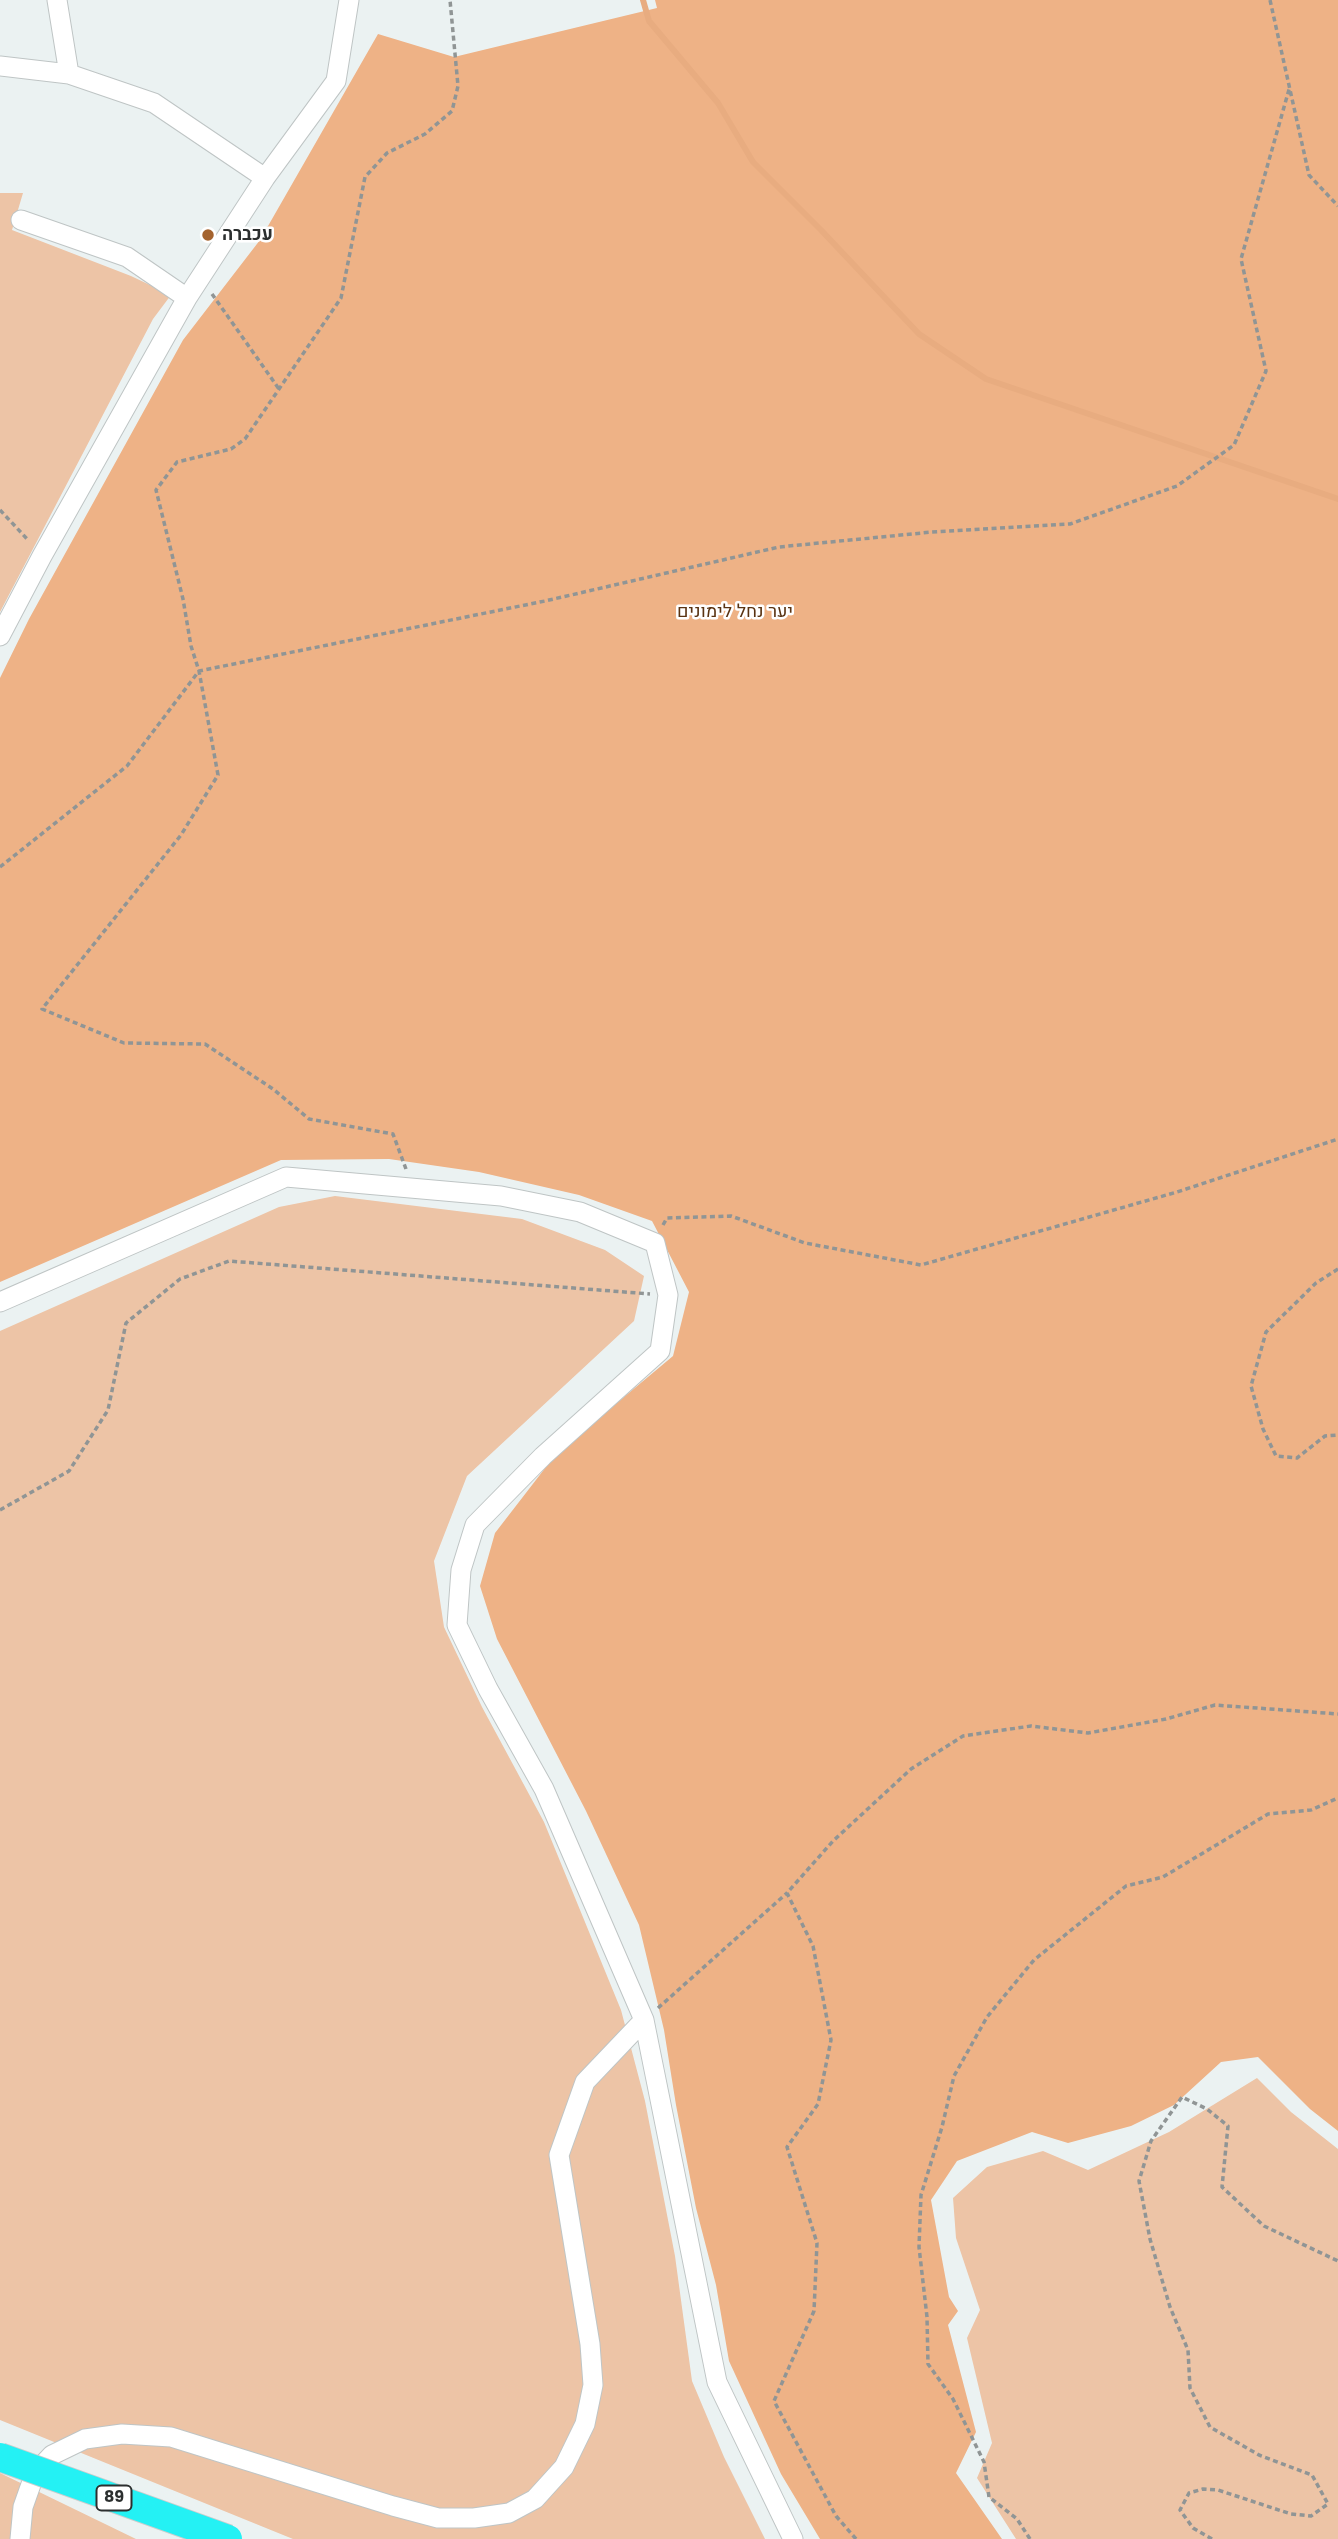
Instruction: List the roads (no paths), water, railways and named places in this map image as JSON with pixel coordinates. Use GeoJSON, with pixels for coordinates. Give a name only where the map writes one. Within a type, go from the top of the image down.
{"type":"FeatureCollection","features":[{"type":"Feature","properties":{"kind":"highway","name":"89"},"geometry":{"type":"LineString","coordinates":[[0,2457],[228,2539]]}},
{"type":"Feature","properties":{"kind":"street"},"geometry":{"type":"LineString","coordinates":[[57,0],[69,74]]}},
{"type":"Feature","properties":{"kind":"street"},"geometry":{"type":"LineString","coordinates":[[0,636],[187,298],[265,178],[336,82],[349,0]]}},
{"type":"Feature","properties":{"kind":"street"},"geometry":{"type":"LineString","coordinates":[[0,66],[69,74],[154,103],[265,178]]}},
{"type":"Feature","properties":{"kind":"street"},"geometry":{"type":"LineString","coordinates":[[21,220],[127,257],[187,298]]}},
{"type":"Feature","properties":{"kind":"street"},"geometry":{"type":"LineString","coordinates":[[0,1302],[286,1177],[501,1196],[580,1212],[655,1243],[668,1296],[660,1351],[543,1456],[475,1525],[461,1570],[457,1625],[488,1689],[544,1789],[643,2020],[717,2382],[793,2539]]}},
{"type":"Feature","properties":{"kind":"street"},"geometry":{"type":"LineString","coordinates":[[20,2539],[23,2507],[35,2473],[52,2455],[85,2439],[122,2434],[171,2437],[393,2507],[438,2518],[474,2518],[509,2512],[535,2499],[564,2467],[585,2424],[593,2385],[590,2344],[559,2155],[585,2082],[643,2020]]}},
{"type":"Feature","properties":{"kind":"waterway"},"geometry":{"type":"LineString","coordinates":[[643,0],[649,21],[718,103],[753,162],[919,334],[986,379],[1338,499]]}},
{"type":"Feature","properties":{"kind":"place","name":"עכברה"},"geometry":{"type":"Point","coordinates":[208,235]}},
{"type":"Feature","properties":{"kind":"park label","name":"יער נחל לימונים"},"geometry":{"type":"Point","coordinates":[735,612]}}]}
